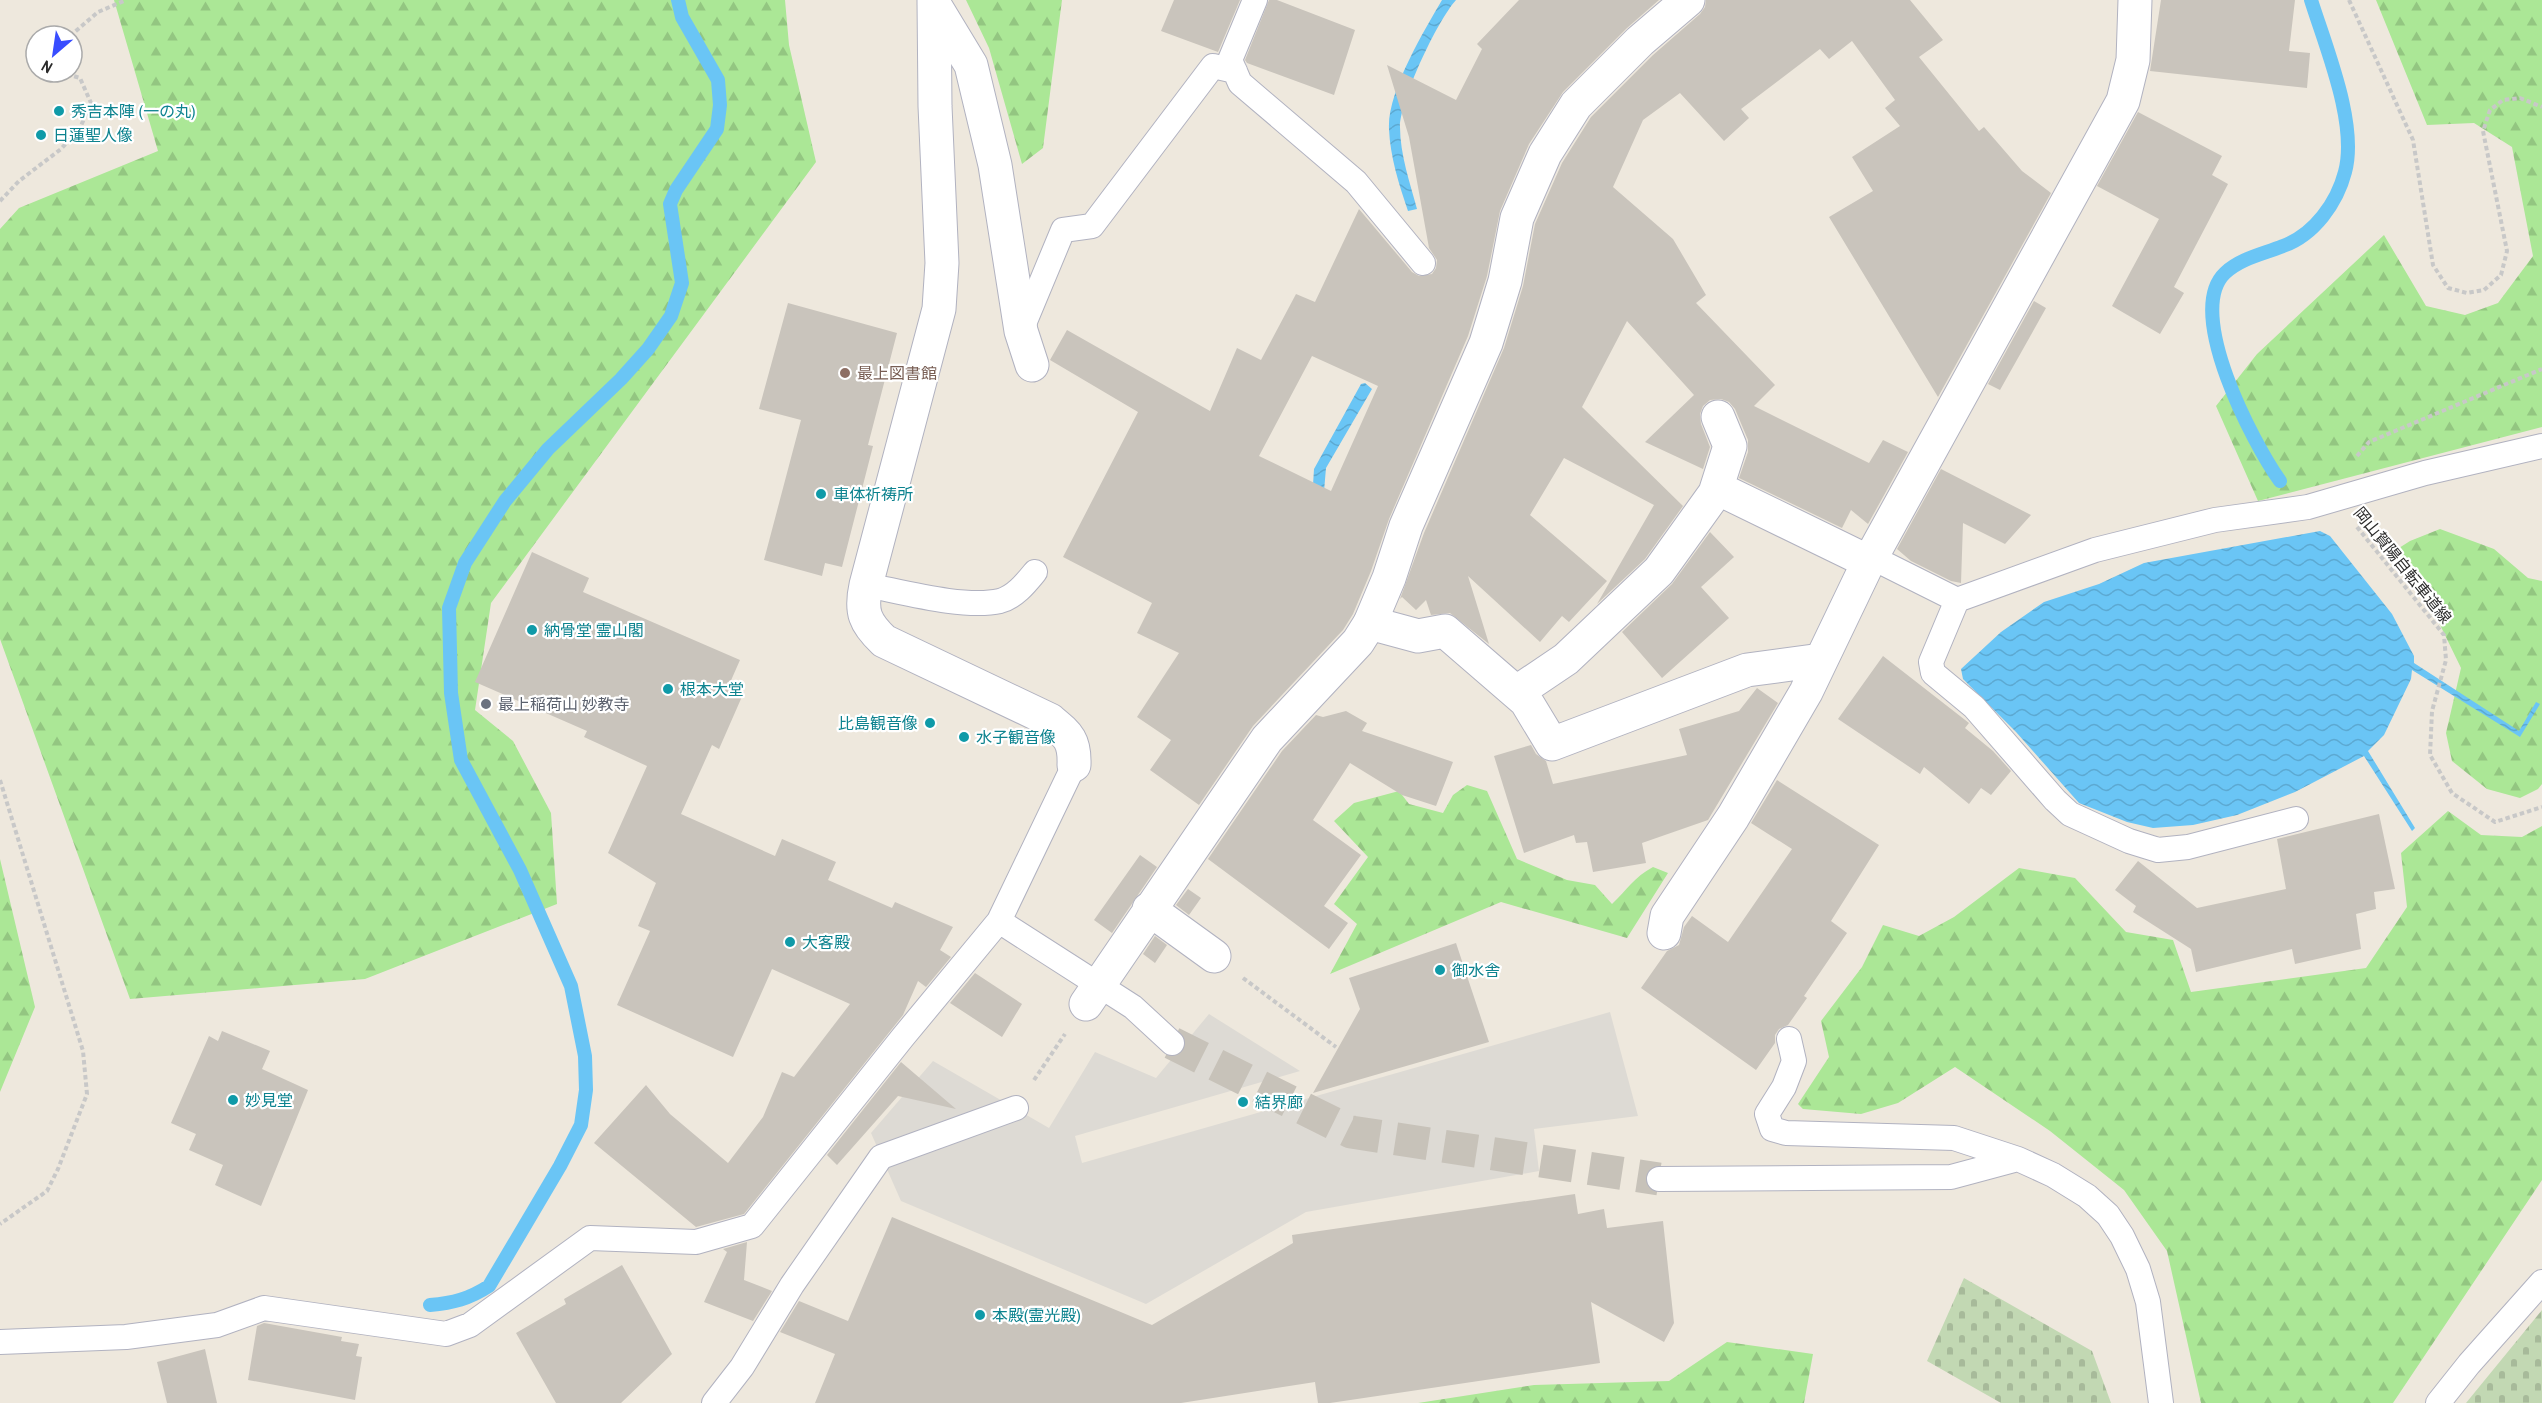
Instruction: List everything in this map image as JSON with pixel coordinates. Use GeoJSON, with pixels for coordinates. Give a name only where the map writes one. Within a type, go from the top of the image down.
{"type":"FeatureCollection","features":[{"type":"Feature","properties":{"kind":"street"},"geometry":{"type":"LineString","coordinates":[[1092,994],[1267,739],[1358,642],[1370,623],[1389,578],[1406,526],[1486,343],[1505,281],[1517,218],[1545,154],[1576,105],[1640,40],[1688,0]]}},
{"type":"Feature","properties":{"kind":"street"},"geometry":{"type":"LineString","coordinates":[[1664,933],[1667,916],[1733,817],[1806,692],[1870,560],[2123,101],[2133,60],[2135,0]]}},
{"type":"Feature","properties":{"kind":"street"},"geometry":{"type":"LineString","coordinates":[[934,2],[971,65],[995,165],[1022,331],[1032,365]]}},
{"type":"Feature","properties":{"kind":"street"},"geometry":{"type":"LineString","coordinates":[[934,2],[935,106],[942,263],[939,309],[866,585],[864,616],[871,628],[884,641],[1050,720],[1067,735],[1075,748],[1074,765]]}},
{"type":"Feature","properties":{"kind":"street"},"geometry":{"type":"LineString","coordinates":[[1517,692],[1566,659],[1659,571],[1717,489],[1730,446],[1718,417]]}},
{"type":"Feature","properties":{"kind":"street"},"geometry":{"type":"LineString","coordinates":[[1717,489],[1870,560]]}},
{"type":"Feature","properties":{"kind":"street"},"geometry":{"type":"LineString","coordinates":[[1370,623],[1418,636],[1445,631],[1526,701],[1552,744],[1747,670],[1821,660]]}},
{"type":"Feature","properties":{"kind":"street"},"geometry":{"type":"LineString","coordinates":[[1149,909],[1214,956]]}},
{"type":"Feature","properties":{"kind":"lane"},"geometry":{"type":"LineString","coordinates":[[1255,0],[1230,60],[1240,82],[1356,182],[1423,263]]}},
{"type":"Feature","properties":{"kind":"lane"},"geometry":{"type":"LineString","coordinates":[[1022,331],[1063,230],[1092,226],[1213,66],[1235,71]]}},
{"type":"Feature","properties":{"kind":"lane"},"geometry":{"type":"LineString","coordinates":[[1870,560],[1957,600],[2095,550],[2215,520],[2308,507],[2342,495],[2542,446]]}},
{"type":"Feature","properties":{"kind":"lane"},"geometry":{"type":"LineString","coordinates":[[866,585],[974,603],[1002,601],[1024,587],[1035,572]]}},
{"type":"Feature","properties":{"kind":"lane"},"geometry":{"type":"LineString","coordinates":[[1957,600],[1931,662],[1933,673],[1974,706],[2055,800],[2070,814],[2129,841],[2158,850],[2188,847],[2296,819]]}},
{"type":"Feature","properties":{"kind":"lane"},"geometry":{"type":"LineString","coordinates":[[0,1342],[126,1338],[217,1325],[264,1308],[446,1334],[470,1325],[590,1238],[696,1242],[752,1226],[999,921],[1074,765]]}},
{"type":"Feature","properties":{"kind":"lane"},"geometry":{"type":"LineString","coordinates":[[999,921],[1092,994],[1133,1007],[1172,1043]]}},
{"type":"Feature","properties":{"kind":"lane"},"geometry":{"type":"LineString","coordinates":[[1789,1039],[1794,1061],[1785,1087],[1767,1114],[1772,1129],[1786,1133],[1954,1138],[2018,1159],[2053,1175],[2087,1196],[2108,1215],[2122,1236],[2138,1269],[2148,1302],[2161,1403]]}},
{"type":"Feature","properties":{"kind":"lane"},"geometry":{"type":"LineString","coordinates":[[714,1403],[742,1367],[792,1285],[881,1157],[1016,1108]]}},
{"type":"Feature","properties":{"kind":"lane"},"geometry":{"type":"LineString","coordinates":[[1659,1179],[1951,1178],[2018,1159]]}},
{"type":"Feature","properties":{"kind":"lane"},"geometry":{"type":"LineString","coordinates":[[2438,1403],[2469,1364],[2542,1282]]}},
{"type":"Feature","properties":{"kind":"path"},"geometry":{"type":"LineString","coordinates":[[84,24],[98,12],[126,0]]}},
{"type":"Feature","properties":{"kind":"path"},"geometry":{"type":"LineString","coordinates":[[2349,0],[2413,140],[2433,265],[2448,288],[2467,293],[2484,290],[2501,275],[2507,251],[2482,131],[2490,110],[2504,100],[2520,98],[2542,107]]}},
{"type":"Feature","properties":{"kind":"path"},"geometry":{"type":"LineString","coordinates":[[0,201],[19,182],[61,149],[80,129],[91,103],[83,84]]}},
{"type":"Feature","properties":{"kind":"path","name":"岡山賀陽自転車道線"},"geometry":{"type":"LineString","coordinates":[[2542,369],[2369,442],[2341,472],[2343,510],[2444,635],[2446,660],[2432,711],[2430,755],[2452,793],[2495,822],[2542,807]]}},
{"type":"Feature","properties":{"kind":"path"},"geometry":{"type":"LineString","coordinates":[[0,780],[83,1051],[87,1094],[47,1191],[0,1224]]}},
{"type":"Feature","properties":{"kind":"path"},"geometry":{"type":"LineString","coordinates":[[1214,956],[1336,1047]]}},
{"type":"Feature","properties":{"kind":"path"},"geometry":{"type":"LineString","coordinates":[[1016,1108],[1092,994]]}},
{"type":"Feature","properties":{"kind":"green space"},"geometry":{"type":"Polygon","coordinates":[[[114,0],[785,0],[789,45],[816,162],[491,603],[475,710],[513,741],[551,813],[557,904],[365,979],[130,999],[0,639],[0,229],[19,208],[158,151],[114,0]]]}},
{"type":"Feature","properties":{"kind":"green space"},"geometry":{"type":"Polygon","coordinates":[[[966,0],[1062,0],[1043,148],[1022,164],[989,48],[966,0]]]}},
{"type":"Feature","properties":{"kind":"green space"},"geometry":{"type":"Polygon","coordinates":[[[2376,0],[2542,0],[2542,427],[2258,501],[2216,406],[2257,354],[2384,235],[2426,306],[2465,315],[2498,303],[2533,256],[2512,147],[2474,123],[2427,125],[2376,0]]]}},
{"type":"Feature","properties":{"kind":"green space"},"geometry":{"type":"Polygon","coordinates":[[[2440,529],[2494,549],[2528,578],[2542,581],[2542,784],[2538,789],[2520,798],[2487,789],[2452,761],[2446,733],[2461,668],[2426,596],[2388,555],[2410,541],[2440,529]]]}},
{"type":"Feature","properties":{"kind":"green space"},"geometry":{"type":"Polygon","coordinates":[[[1467,785],[1487,791],[1517,859],[1567,880],[1595,885],[1612,904],[1636,879],[1653,867],[1668,873],[1627,938],[1501,902],[1330,974],[1357,924],[1334,904],[1368,857],[1334,821],[1354,803],[1399,791],[1409,804],[1443,813],[1453,795],[1467,785]]]}},
{"type":"Feature","properties":{"kind":"green space"},"geometry":{"type":"Polygon","coordinates":[[[2448,811],[2481,835],[2522,837],[2542,826],[2542,1180],[2393,1403],[2201,1403],[2167,1251],[2124,1190],[2050,1131],[1955,1067],[1898,1103],[1861,1114],[1803,1109],[1798,1104],[1829,1057],[1821,1021],[1862,967],[1883,925],[1919,936],[1954,917],[2019,868],[2075,878],[2126,932],[2173,940],[2191,992],[2366,968],[2407,907],[2401,853],[2448,811]]]}},
{"type":"Feature","properties":{"kind":"green space"},"geometry":{"type":"Polygon","coordinates":[[[0,859],[35,1007],[0,1092],[0,859]]]}},
{"type":"Feature","properties":{"kind":"green space"},"geometry":{"type":"Polygon","coordinates":[[[1964,1278],[2092,1351],[2111,1403],[2001,1403],[1927,1361],[1964,1278]]]}},
{"type":"Feature","properties":{"kind":"green space"},"geometry":{"type":"Polygon","coordinates":[[[2542,1310],[2542,1403],[2466,1403],[2542,1310]]]}},
{"type":"Feature","properties":{"kind":"green space"},"geometry":{"type":"Polygon","coordinates":[[[1727,1342],[1813,1354],[1804,1403],[1418,1403],[1534,1385],[1669,1381],[1727,1342]]]}},
{"type":"Feature","properties":{"kind":"shaded area"},"geometry":{"type":"Polygon","coordinates":[[[1610,1012],[1638,1116],[1534,1129],[1539,1171],[1306,1212],[1146,1304],[901,1201],[871,1133],[933,1061],[1049,1128],[1095,1052],[1156,1078],[1209,1014],[1300,1071],[1075,1136],[1082,1163],[1610,1012]]]}},
{"type":"Feature","properties":{"kind":"water"},"geometry":{"type":"Polygon","coordinates":[[[1442,0],[1456,0],[1439,25],[1421,61],[1406,99],[1400,127],[1406,168],[1417,209],[1408,211],[1391,150],[1390,114],[1408,62],[1442,0]]]}},
{"type":"Feature","properties":{"kind":"water"},"geometry":{"type":"Polygon","coordinates":[[[1365,383],[1372,389],[1326,468],[1323,503],[1312,501],[1314,469],[1361,384],[1365,383]]]}},
{"type":"Feature","properties":{"kind":"water"},"geometry":{"type":"Polygon","coordinates":[[[2320,531],[2330,536],[2392,614],[2414,656],[2414,663],[2519,731],[2536,702],[2540,704],[2520,737],[2412,670],[2411,679],[2384,735],[2368,751],[2415,828],[2412,831],[2364,756],[2295,792],[2237,815],[2193,825],[2153,828],[2127,822],[2079,803],[2016,732],[1963,679],[1961,669],[2001,632],[2044,602],[2099,584],[2144,563],[2320,531]]]}},
{"type":"Feature","properties":{"kind":"building"},"geometry":{"type":"Polygon","coordinates":[[[1174,0],[1240,0],[1218,52],[1161,31],[1174,0]]]}},
{"type":"Feature","properties":{"kind":"building"},"geometry":{"type":"Polygon","coordinates":[[[1269,0],[1277,0],[1355,30],[1334,95],[1247,63],[1245,60],[1269,0]]]}},
{"type":"Feature","properties":{"kind":"building"},"geometry":{"type":"Polygon","coordinates":[[[1519,0],[1659,0],[1627,28],[1563,92],[1529,144],[1500,211],[1487,276],[1468,336],[1389,519],[1353,614],[1343,630],[1253,726],[1199,805],[1150,770],[1171,740],[1137,717],[1179,653],[1137,633],[1152,603],[1063,557],[1138,412],[1050,360],[1067,330],[1210,411],[1237,348],[1261,360],[1296,294],[1315,302],[1359,209],[1412,272],[1419,276],[1432,274],[1437,260],[1429,248],[1409,137],[1387,65],[1456,100],[1482,49],[1477,44],[1519,0]],[[1312,356],[1259,456],[1331,491],[1378,386],[1312,356]]]}},
{"type":"Feature","properties":{"kind":"building"},"geometry":{"type":"Polygon","coordinates":[[[1706,0],[1910,0],[1943,40],[1919,57],[1979,131],[1984,127],[2022,171],[2051,193],[1938,397],[1829,217],[1873,191],[1852,157],[1900,126],[1885,108],[1895,100],[1852,41],[1829,59],[1820,49],[1741,109],[1749,118],[1724,141],[1680,93],[1643,120],[1613,187],[1673,239],[1706,295],[1696,303],[1775,385],[1754,406],[1869,463],[1883,440],[1908,452],[1868,524],[1851,510],[1842,528],[1739,478],[1748,452],[1748,440],[1735,409],[1729,402],[1721,399],[1710,400],[1703,406],[1700,414],[1701,424],[1710,447],[1703,469],[1645,442],[1694,395],[1627,321],[1582,407],[1683,506],[1645,559],[1597,604],[1654,505],[1564,458],[1530,515],[1607,581],[1569,622],[1562,616],[1540,642],[1468,576],[1489,644],[1450,613],[1431,615],[1426,600],[1416,610],[1402,597],[1400,599],[1424,533],[1504,348],[1523,286],[1535,224],[1562,163],[1591,117],[1653,55],[1700,14],[1705,7],[1706,0]]]}},
{"type":"Feature","properties":{"kind":"building"},"geometry":{"type":"Polygon","coordinates":[[[2161,0],[2295,0],[2289,51],[2310,53],[2307,88],[2150,71],[2161,0]]]}},
{"type":"Feature","properties":{"kind":"building"},"geometry":{"type":"Polygon","coordinates":[[[2138,112],[2222,156],[2212,175],[2228,184],[2174,287],[2184,293],[2160,334],[2112,306],[2159,219],[2097,186],[2138,112]]]}},
{"type":"Feature","properties":{"kind":"building"},"geometry":{"type":"Polygon","coordinates":[[[2034,301],[2046,308],[2000,390],[1988,384],[2034,301]]]}},
{"type":"Feature","properties":{"kind":"building"},"geometry":{"type":"Polygon","coordinates":[[[788,303],[897,333],[868,445],[873,446],[842,567],[825,563],[822,576],[764,560],[801,420],[759,409],[788,303]]]}},
{"type":"Feature","properties":{"kind":"building"},"geometry":{"type":"Polygon","coordinates":[[[1941,469],[2031,515],[2005,544],[1963,523],[1961,583],[1951,581],[1911,561],[1897,549],[1941,469]]]}},
{"type":"Feature","properties":{"kind":"building"},"geometry":{"type":"Polygon","coordinates":[[[1710,532],[1734,557],[1701,587],[1729,618],[1662,678],[1622,632],[1672,584],[1710,532]]]}},
{"type":"Feature","properties":{"kind":"building"},"geometry":{"type":"Polygon","coordinates":[[[532,552],[589,578],[583,592],[740,660],[729,685],[744,692],[719,749],[712,745],[681,814],[775,856],[782,839],[836,862],[828,880],[892,908],[895,902],[953,927],[940,950],[951,957],[926,987],[918,981],[903,1015],[744,1214],[696,1227],[594,1143],[646,1085],[670,1114],[728,1163],[763,1117],[782,1072],[794,1077],[850,1004],[772,969],[733,1057],[617,1005],[650,931],[638,926],[656,883],[608,853],[647,766],[584,737],[587,731],[475,682],[532,552]]]}},
{"type":"Feature","properties":{"kind":"building"},"geometry":{"type":"Polygon","coordinates":[[[1883,656],[1969,723],[1965,728],[1993,751],[2011,771],[1991,795],[1981,788],[1969,804],[1924,767],[1920,774],[1838,719],[1883,656]]]}},
{"type":"Feature","properties":{"kind":"building"},"geometry":{"type":"Polygon","coordinates":[[[1757,688],[1778,703],[1708,820],[1642,843],[1646,863],[1593,872],[1587,842],[1576,843],[1574,835],[1524,853],[1494,756],[1531,745],[1536,754],[1546,761],[1553,784],[1687,755],[1679,729],[1739,711],[1757,688]]]}},
{"type":"Feature","properties":{"kind":"building"},"geometry":{"type":"Polygon","coordinates":[[[1346,711],[1367,723],[1362,731],[1453,762],[1436,806],[1402,795],[1350,763],[1313,820],[1361,855],[1324,906],[1348,923],[1329,949],[1208,859],[1282,751],[1316,715],[1323,717],[1346,711]]]}},
{"type":"Feature","properties":{"kind":"building"},"geometry":{"type":"Polygon","coordinates":[[[1777,780],[1879,845],[1831,921],[1847,933],[1804,996],[1807,998],[1788,1025],[1779,1029],[1775,1035],[1775,1043],[1756,1070],[1641,988],[1667,951],[1679,945],[1684,927],[1692,916],[1728,942],[1792,849],[1751,823],[1777,780]]]}},
{"type":"Feature","properties":{"kind":"building"},"geometry":{"type":"Polygon","coordinates":[[[2379,814],[2395,889],[2374,892],[2376,909],[2356,914],[2361,949],[2295,964],[2292,949],[2196,972],[2191,949],[2133,912],[2136,906],[2115,890],[2138,861],[2197,908],[2286,889],[2277,839],[2379,814]]]}},
{"type":"Feature","properties":{"kind":"building"},"geometry":{"type":"Polygon","coordinates":[[[1140,855],[1157,867],[1112,933],[1094,920],[1140,855]]]}},
{"type":"Feature","properties":{"kind":"building"},"geometry":{"type":"Polygon","coordinates":[[[1188,889],[1201,898],[1189,915],[1176,905],[1188,889]]]}},
{"type":"Feature","properties":{"kind":"building"},"geometry":{"type":"Polygon","coordinates":[[[1155,936],[1167,945],[1155,963],[1143,954],[1155,936]]]}},
{"type":"Feature","properties":{"kind":"building"},"geometry":{"type":"Polygon","coordinates":[[[1456,943],[1489,1042],[1313,1093],[1360,1009],[1349,978],[1456,943]]]}},
{"type":"Feature","properties":{"kind":"building"},"geometry":{"type":"Polygon","coordinates":[[[975,973],[1022,1004],[1002,1037],[950,1003],[975,973]]]}},
{"type":"Feature","properties":{"kind":"building","name":"妙見堂"},"geometry":{"type":"Polygon","coordinates":[[[222,1031],[270,1051],[262,1069],[308,1090],[261,1206],[215,1185],[223,1165],[189,1150],[196,1134],[171,1123],[209,1036],[218,1041],[222,1031]]]}},
{"type":"Feature","properties":{"kind":"building"},"geometry":{"type":"Polygon","coordinates":[[[901,1062],[956,1109],[898,1096],[837,1165],[827,1155],[901,1062]]]}},
{"type":"Feature","properties":{"kind":"building"},"geometry":{"type":"Polygon","coordinates":[[[1575,1194],[1578,1214],[1604,1209],[1607,1228],[1663,1221],[1674,1323],[1664,1342],[1591,1302],[1600,1363],[1330,1403],[1318,1403],[1315,1382],[1181,1403],[815,1403],[835,1354],[780,1332],[799,1301],[848,1321],[892,1217],[1152,1325],[1293,1243],[1292,1235],[1575,1194]]]}},
{"type":"Feature","properties":{"kind":"building"},"geometry":{"type":"Polygon","coordinates":[[[747,1242],[744,1280],[772,1291],[753,1321],[704,1302],[727,1252],[723,1249],[747,1242]]]}},
{"type":"Feature","properties":{"kind":"building"},"geometry":{"type":"Polygon","coordinates":[[[622,1265],[672,1354],[621,1403],[556,1403],[516,1333],[566,1304],[564,1299],[622,1265]]]}},
{"type":"Feature","properties":{"kind":"building"},"geometry":{"type":"Polygon","coordinates":[[[264,1323],[342,1337],[341,1341],[359,1344],[356,1356],[362,1357],[355,1400],[248,1380],[257,1326],[264,1323]]]}},
{"type":"Feature","properties":{"kind":"building"},"geometry":{"type":"Polygon","coordinates":[[[205,1349],[217,1403],[167,1403],[157,1362],[205,1349]]]}},
{"type":"Feature","properties":{"kind":"waterway"},"geometry":{"type":"LineString","coordinates":[[430,1305],[461,1300],[489,1286],[560,1166],[581,1125],[586,1090],[585,1056],[571,986],[520,870],[461,760],[451,693],[449,608],[465,563],[505,501],[548,449],[621,379],[648,349],[671,316],[682,283],[670,204],[676,190],[717,129],[720,105],[718,80],[682,17],[678,0]]}},
{"type":"Feature","properties":{"kind":"waterway"},"geometry":{"type":"LineString","coordinates":[[2280,481],[2254,438],[2240,409],[2217,346],[2212,317],[2214,292],[2225,273],[2245,260],[2283,246],[2305,234],[2330,206],[2345,172],[2348,153],[2344,109],[2332,63],[2311,0]]}},
{"type":"Feature","properties":{"kind":"tunnel"},"geometry":{"type":"LineString","coordinates":[[1172,1043],[1351,1132],[1659,1179]]}},
{"type":"Feature","properties":{"kind":"place","name":"秀吉本陣 (一の丸)"},"geometry":{"type":"Point","coordinates":[59,111]}},
{"type":"Feature","properties":{"kind":"place","name":"日蓮聖人像"},"geometry":{"type":"Point","coordinates":[41,135]}},
{"type":"Feature","properties":{"kind":"place","name":"最上図書館"},"geometry":{"type":"Point","coordinates":[845,373]}},
{"type":"Feature","properties":{"kind":"place","name":"車体祈祷所"},"geometry":{"type":"Point","coordinates":[821,494]}},
{"type":"Feature","properties":{"kind":"place","name":"納骨堂 霊山閣"},"geometry":{"type":"Point","coordinates":[532,630]}},
{"type":"Feature","properties":{"kind":"place","name":"根本大堂"},"geometry":{"type":"Point","coordinates":[668,689]}},
{"type":"Feature","properties":{"kind":"place","name":"最上稲荷山 妙教寺"},"geometry":{"type":"Point","coordinates":[486,704]}},
{"type":"Feature","properties":{"kind":"place","name":"比島観音像"},"geometry":{"type":"Point","coordinates":[930,723]}},
{"type":"Feature","properties":{"kind":"place","name":"水子観音像"},"geometry":{"type":"Point","coordinates":[964,737]}},
{"type":"Feature","properties":{"kind":"place","name":"大客殿"},"geometry":{"type":"Point","coordinates":[790,942]}},
{"type":"Feature","properties":{"kind":"place","name":"御水舎"},"geometry":{"type":"Point","coordinates":[1440,970]}},
{"type":"Feature","properties":{"kind":"place","name":"妙見堂"},"geometry":{"type":"Point","coordinates":[233,1100]}},
{"type":"Feature","properties":{"kind":"place","name":"結界廊"},"geometry":{"type":"Point","coordinates":[1243,1102]}},
{"type":"Feature","properties":{"kind":"place","name":"本殿(霊光殿)"},"geometry":{"type":"Point","coordinates":[980,1315]}}]}
